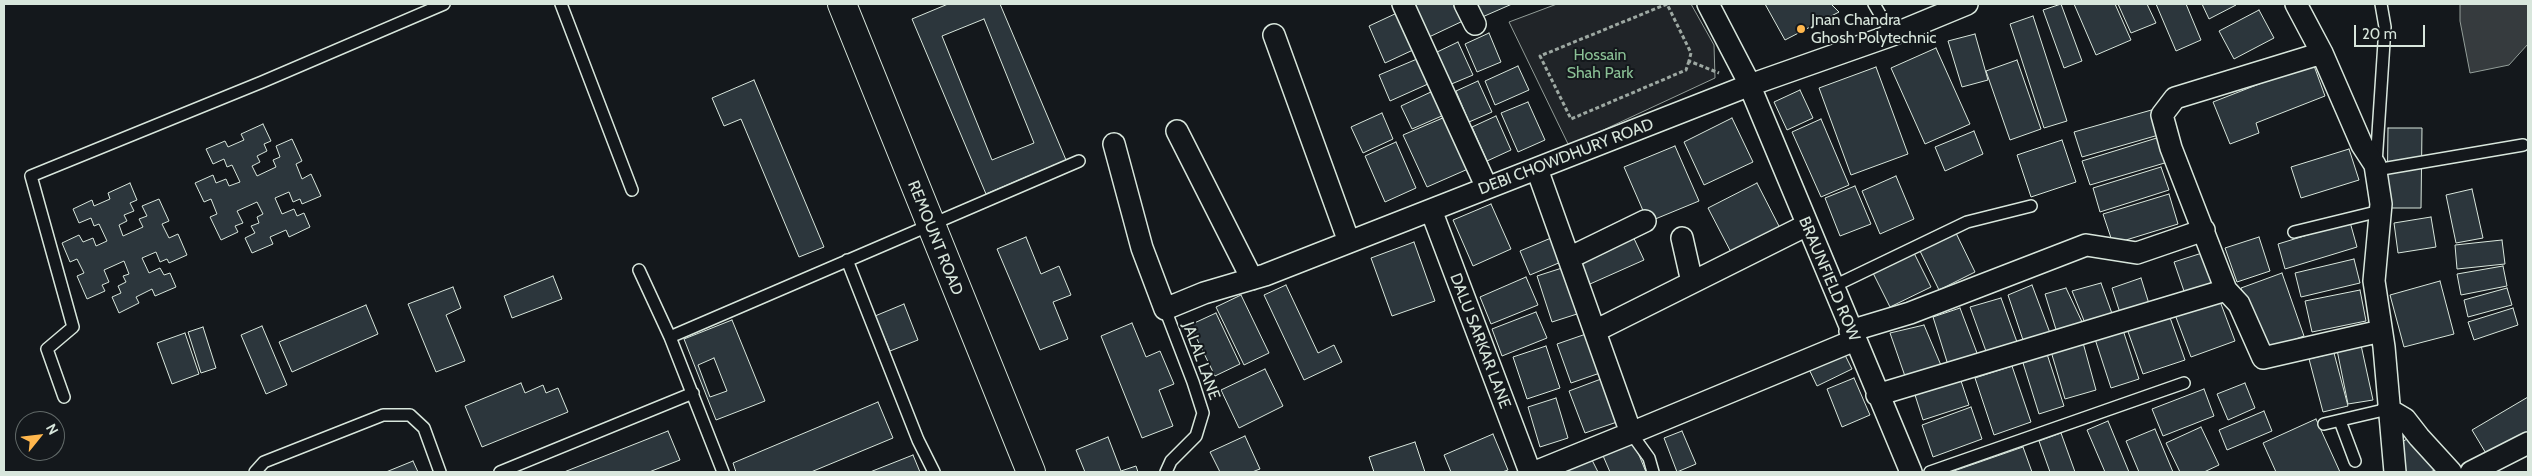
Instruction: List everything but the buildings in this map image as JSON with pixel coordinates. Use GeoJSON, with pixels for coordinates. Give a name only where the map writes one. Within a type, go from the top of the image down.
{"type":"FeatureCollection","features":[{"type":"Feature","properties":{"kind":"street","name":"REMOUNT ROAD"},"geometry":{"type":"LineString","coordinates":[[842,4],[929,225],[1031,472]]}},
{"type":"Feature","properties":{"kind":"street"},"geometry":{"type":"LineString","coordinates":[[1403,4],[1487,188]]}},
{"type":"Feature","properties":{"kind":"street"},"geometry":{"type":"LineString","coordinates":[[1465,4],[1475,24]]}},
{"type":"Feature","properties":{"kind":"street","name":"BRAUNFIELD ROW"},"geometry":{"type":"LineString","coordinates":[[1708,4],[1750,86],[1832,287],[1911,472]]}},
{"type":"Feature","properties":{"kind":"street","name":"DEBI CHOWDHURY ROAD"},"geometry":{"type":"LineString","coordinates":[[1165,309],[1204,293],[1252,279],[1750,86],[1892,35],[1967,4]]}},
{"type":"Feature","properties":{"kind":"street"},"geometry":{"type":"LineString","coordinates":[[2296,4],[2322,53],[2362,145],[2376,168],[2380,211],[2374,281],[2382,330],[2395,472]]}},
{"type":"Feature","properties":{"kind":"street"},"geometry":{"type":"LineString","coordinates":[[1274,35],[1349,242]]}},
{"type":"Feature","properties":{"kind":"street"},"geometry":{"type":"LineString","coordinates":[[2322,53],[2175,98],[2162,115],[2171,148],[2226,290],[2238,304],[2263,358],[2382,330]]}},
{"type":"Feature","properties":{"kind":"street"},"geometry":{"type":"LineString","coordinates":[[1178,131],[1252,279]]}},
{"type":"Feature","properties":{"kind":"street"},"geometry":{"type":"LineString","coordinates":[[1114,144],[1142,248],[1165,309]]}},
{"type":"Feature","properties":{"kind":"street"},"geometry":{"type":"LineString","coordinates":[[1537,169],[1632,432]]}},
{"type":"Feature","properties":{"kind":"street","name":"DALU SARKAR LANE"},"geometry":{"type":"LineString","coordinates":[[1431,210],[1530,472]]}},
{"type":"Feature","properties":{"kind":"street"},"geometry":{"type":"LineString","coordinates":[[1569,258],[1645,221]]}},
{"type":"Feature","properties":{"kind":"street"},"geometry":{"type":"LineString","coordinates":[[1595,331],[1807,225]]}},
{"type":"Feature","properties":{"kind":"street"},"geometry":{"type":"LineString","coordinates":[[1535,472],[1853,336],[2086,244],[2137,253],[2204,230]]}},
{"type":"Feature","properties":{"kind":"street"},"geometry":{"type":"LineString","coordinates":[[1682,238],[1692,282]]}},
{"type":"Feature","properties":{"kind":"street"},"geometry":{"type":"LineString","coordinates":[[1878,395],[2226,290]]}},
{"type":"Feature","properties":{"kind":"street"},"geometry":{"type":"LineString","coordinates":[[2388,409],[2405,418],[2419,437],[2451,472]]}},
{"type":"Feature","properties":{"kind":"street"},"geometry":{"type":"LineString","coordinates":[[2471,472],[2528,443]]}},
{"type":"Feature","properties":{"kind":"lane"},"geometry":{"type":"LineString","coordinates":[[64,397],[47,348],[73,327],[30,176],[262,82],[444,4]]}},
{"type":"Feature","properties":{"kind":"lane"},"geometry":{"type":"LineString","coordinates":[[561,4],[632,190]]}},
{"type":"Feature","properties":{"kind":"lane"},"geometry":{"type":"LineString","coordinates":[[1874,4],[1892,35]]}},
{"type":"Feature","properties":{"kind":"lane"},"geometry":{"type":"LineString","coordinates":[[2381,4],[2385,27],[2376,168],[2523,145]]}},
{"type":"Feature","properties":{"kind":"lane"},"geometry":{"type":"LineString","coordinates":[[670,337],[1079,162]]}},
{"type":"Feature","properties":{"kind":"lane"},"geometry":{"type":"LineString","coordinates":[[1832,287],[1967,222],[2031,206]]}},
{"type":"Feature","properties":{"kind":"lane"},"geometry":{"type":"LineString","coordinates":[[2294,232],[2380,211]]}},
{"type":"Feature","properties":{"kind":"lane"},"geometry":{"type":"LineString","coordinates":[[847,260],[918,440],[934,472]]}},
{"type":"Feature","properties":{"kind":"lane"},"geometry":{"type":"LineString","coordinates":[[639,270],[670,337],[723,472]]}},
{"type":"Feature","properties":{"kind":"lane","name":"JALAL LANE"},"geometry":{"type":"LineString","coordinates":[[1165,309],[1203,413],[1196,436],[1171,461],[1166,472]]}},
{"type":"Feature","properties":{"kind":"lane"},"geometry":{"type":"LineString","coordinates":[[1930,472],[2184,383]]}},
{"type":"Feature","properties":{"kind":"lane"},"geometry":{"type":"LineString","coordinates":[[500,472],[693,394]]}},
{"type":"Feature","properties":{"kind":"lane"},"geometry":{"type":"LineString","coordinates":[[2324,424],[2388,409]]}},
{"type":"Feature","properties":{"kind":"lane"},"geometry":{"type":"LineString","coordinates":[[256,472],[264,462],[383,415],[410,414],[424,428],[440,472]]}},
{"type":"Feature","properties":{"kind":"lane"},"geometry":{"type":"LineString","coordinates":[[2340,420],[2355,461]]}},
{"type":"Feature","properties":{"kind":"lane"},"geometry":{"type":"LineString","coordinates":[[1632,432],[1649,458],[1653,472]]}},
{"type":"Feature","properties":{"kind":"path"},"geometry":{"type":"LineString","coordinates":[[1667,4],[1691,53],[1689,61],[1686,70],[1571,120],[1540,56],[1667,4]]}},
{"type":"Feature","properties":{"kind":"path"},"geometry":{"type":"LineString","coordinates":[[1689,61],[1750,86]]}},
{"type":"Feature","properties":{"kind":"green space","name":"Hossain Shah Park"},"geometry":{"type":"Polygon","coordinates":[[[1557,4],[1691,4],[1714,45],[1715,78],[1569,146],[1509,22],[1557,4]]]}},
{"type":"Feature","properties":{"kind":"shaded area"},"geometry":{"type":"Polygon","coordinates":[[[2460,4],[2528,4],[2528,44],[2509,65],[2470,73],[2460,21],[2460,4]]]}},
{"type":"Feature","properties":{"kind":"place","name":"Jnan Chandra Ghosh Polytechnic"},"geometry":{"type":"Point","coordinates":[1801,29]}}]}
